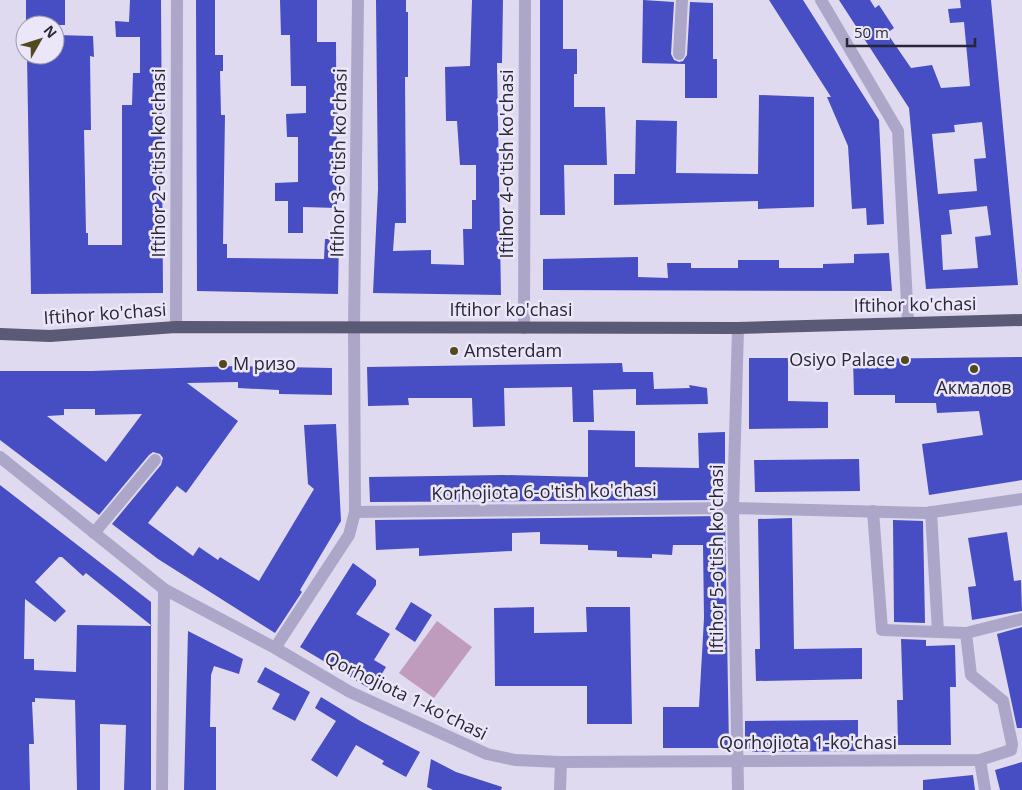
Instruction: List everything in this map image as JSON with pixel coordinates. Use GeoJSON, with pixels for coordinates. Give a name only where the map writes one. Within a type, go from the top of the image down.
{"type":"FeatureCollection","features":[{"type":"Feature","properties":{"kind":"main road","name":"Iftihor ko'chasi"},"geometry":{"type":"LineString","coordinates":[[0,334],[50,336],[176,327],[738,328],[1022,320]]}},
{"type":"Feature","properties":{"kind":"street","name":"Iftihor 2-o'tish ko'chasi"},"geometry":{"type":"LineString","coordinates":[[176,327],[177,0]]}},
{"type":"Feature","properties":{"kind":"street","name":"Iftihor 3-o'tish ko'chasi"},"geometry":{"type":"LineString","coordinates":[[354,327],[358,0]]}},
{"type":"Feature","properties":{"kind":"street","name":"Iftihor 4-o'tish ko'chasi"},"geometry":{"type":"LineString","coordinates":[[524,328],[525,0]]}},
{"type":"Feature","properties":{"kind":"street"},"geometry":{"type":"LineString","coordinates":[[679,54],[682,0]]}},
{"type":"Feature","properties":{"kind":"street"},"geometry":{"type":"LineString","coordinates":[[821,0],[898,131],[908,322]]}},
{"type":"Feature","properties":{"kind":"street"},"geometry":{"type":"LineString","coordinates":[[275,648],[349,536],[355,512],[354,327]]}},
{"type":"Feature","properties":{"kind":"street","name":"Iftihor 5-o'tish ko'chasi"},"geometry":{"type":"LineString","coordinates":[[738,328],[733,508],[738,790]]}},
{"type":"Feature","properties":{"kind":"street","name":"Qorhojiota 1-ko'chasi"},"geometry":{"type":"LineString","coordinates":[[0,457],[164,589],[275,648],[350,692],[487,754],[515,760],[561,762],[980,760],[1010,750],[1012,744],[1004,701],[971,675],[966,633]]}},
{"type":"Feature","properties":{"kind":"street"},"geometry":{"type":"LineString","coordinates":[[94,533],[155,460]]}},
{"type":"Feature","properties":{"kind":"street","name":"Korhojiota 6-o'tish ko'chasi"},"geometry":{"type":"LineString","coordinates":[[355,512],[733,508],[932,512],[1022,499]]}},
{"type":"Feature","properties":{"kind":"street"},"geometry":{"type":"LineString","coordinates":[[873,511],[882,630],[966,633],[1022,619]]}},
{"type":"Feature","properties":{"kind":"street"},"geometry":{"type":"LineString","coordinates":[[932,512],[938,632]]}},
{"type":"Feature","properties":{"kind":"street"},"geometry":{"type":"LineString","coordinates":[[162,790],[164,589]]}},
{"type":"Feature","properties":{"kind":"street"},"geometry":{"type":"LineString","coordinates":[[980,760],[985,790]]}},
{"type":"Feature","properties":{"kind":"street"},"geometry":{"type":"LineString","coordinates":[[560,790],[561,762]]}},
{"type":"Feature","properties":{"kind":"shaded area"},"geometry":{"type":"Polygon","coordinates":[[[437,621],[472,647],[434,698],[399,673],[437,621]]]}},
{"type":"Feature","properties":{"kind":"building"},"geometry":{"type":"Polygon","coordinates":[[[26,0],[65,0],[65,15],[26,15],[26,0]]]}},
{"type":"Feature","properties":{"kind":"building"},"geometry":{"type":"Polygon","coordinates":[[[130,0],[161,0],[163,293],[31,294],[27,65],[65,65],[65,35],[93,36],[94,57],[90,56],[91,130],[84,130],[86,233],[88,233],[88,245],[122,245],[122,105],[132,105],[133,73],[140,73],[140,37],[116,37],[115,21],[129,22],[130,0]]]}},
{"type":"Feature","properties":{"kind":"building"},"geometry":{"type":"Polygon","coordinates":[[[196,0],[215,0],[215,55],[223,55],[223,71],[220,71],[221,115],[225,115],[223,244],[227,244],[227,258],[324,259],[325,239],[339,239],[338,294],[197,291],[196,0]]]}},
{"type":"Feature","properties":{"kind":"building"},"geometry":{"type":"Polygon","coordinates":[[[280,0],[317,0],[317,42],[336,42],[337,208],[303,207],[303,233],[288,233],[288,201],[275,201],[275,183],[298,182],[298,137],[287,137],[286,114],[306,113],[306,86],[291,86],[290,35],[281,35],[280,0]]]}},
{"type":"Feature","properties":{"kind":"building"},"geometry":{"type":"Polygon","coordinates":[[[376,0],[406,0],[406,12],[408,12],[408,77],[405,77],[406,223],[395,223],[393,251],[431,250],[431,264],[464,265],[463,229],[472,229],[472,200],[476,200],[476,165],[460,165],[457,121],[446,121],[445,67],[470,66],[472,0],[503,0],[502,63],[497,63],[501,295],[373,293],[378,189],[376,0]]]}},
{"type":"Feature","properties":{"kind":"building"},"geometry":{"type":"Polygon","coordinates":[[[540,0],[563,0],[563,49],[577,49],[577,74],[574,74],[574,107],[605,107],[607,165],[564,165],[565,215],[540,215],[540,0]]]}},
{"type":"Feature","properties":{"kind":"building"},"geometry":{"type":"Polygon","coordinates":[[[643,0],[674,2],[671,54],[674,60],[679,62],[683,61],[687,55],[690,2],[713,3],[713,59],[717,59],[717,98],[685,98],[685,64],[642,63],[643,0]]]}},
{"type":"Feature","properties":{"kind":"building"},"geometry":{"type":"Polygon","coordinates":[[[769,0],[803,0],[879,120],[884,224],[867,225],[866,208],[852,209],[848,146],[827,97],[831,97],[769,0]]]}},
{"type":"Feature","properties":{"kind":"building"},"geometry":{"type":"Polygon","coordinates":[[[839,0],[870,0],[875,8],[879,5],[894,28],[887,33],[911,68],[932,65],[941,88],[970,86],[964,22],[950,23],[948,9],[961,8],[960,0],[991,0],[1018,285],[926,289],[909,108],[839,0]],[[982,122],[954,125],[955,132],[932,134],[938,194],[977,191],[974,159],[986,158],[982,122]],[[987,206],[949,210],[952,234],[941,235],[943,270],[978,268],[975,237],[991,235],[987,206]]]}},
{"type":"Feature","properties":{"kind":"building"},"geometry":{"type":"Polygon","coordinates":[[[759,95],[814,97],[814,207],[758,209],[758,201],[614,205],[614,174],[635,174],[636,120],[677,121],[676,173],[758,174],[759,95]]]}},
{"type":"Feature","properties":{"kind":"building"},"geometry":{"type":"Polygon","coordinates":[[[889,253],[892,291],[543,290],[543,259],[638,257],[638,277],[668,278],[667,263],[691,263],[691,268],[738,268],[738,260],[779,260],[779,268],[823,268],[823,264],[854,263],[854,254],[889,253]]]}},
{"type":"Feature","properties":{"kind":"building"},"geometry":{"type":"Polygon","coordinates":[[[1022,357],[1022,480],[929,495],[922,444],[983,435],[979,411],[937,413],[936,403],[895,403],[895,395],[854,395],[853,359],[1022,357]]]}},
{"type":"Feature","properties":{"kind":"building"},"geometry":{"type":"Polygon","coordinates":[[[749,358],[788,358],[788,401],[828,402],[828,428],[749,429],[749,358]]]}},
{"type":"Feature","properties":{"kind":"building"},"geometry":{"type":"Polygon","coordinates":[[[622,363],[623,372],[653,372],[654,389],[690,388],[689,385],[707,388],[708,404],[636,405],[636,389],[593,390],[594,422],[573,422],[572,387],[504,388],[505,426],[473,427],[472,398],[408,398],[409,405],[368,406],[367,367],[622,363]]]}},
{"type":"Feature","properties":{"kind":"building"},"geometry":{"type":"Polygon","coordinates":[[[236,366],[332,368],[332,395],[279,394],[279,390],[238,388],[238,382],[187,383],[238,421],[186,493],[177,486],[148,523],[193,556],[199,547],[218,560],[220,557],[259,581],[314,489],[308,484],[304,425],[336,424],[341,521],[300,590],[302,592],[275,633],[158,559],[112,524],[161,465],[163,458],[160,454],[153,452],[149,455],[99,515],[0,440],[0,371],[92,371],[236,366]],[[64,409],[64,415],[47,416],[106,462],[142,414],[95,415],[95,409],[64,409]]]}},
{"type":"Feature","properties":{"kind":"building"},"geometry":{"type":"Polygon","coordinates":[[[588,430],[635,431],[635,467],[699,468],[698,433],[725,432],[725,500],[370,502],[369,477],[503,475],[588,477],[588,430]]]}},
{"type":"Feature","properties":{"kind":"building"},"geometry":{"type":"Polygon","coordinates":[[[859,459],[860,491],[755,492],[754,460],[859,459]]]}},
{"type":"Feature","properties":{"kind":"building"},"geometry":{"type":"Polygon","coordinates":[[[0,485],[151,602],[151,625],[86,573],[83,576],[62,557],[59,557],[35,582],[66,611],[55,622],[25,599],[24,659],[34,659],[34,670],[76,672],[77,625],[151,626],[151,790],[124,790],[126,725],[100,724],[100,790],[77,790],[75,700],[35,698],[35,702],[32,702],[34,744],[29,744],[30,790],[0,790],[0,485]]]}},
{"type":"Feature","properties":{"kind":"building"},"geometry":{"type":"Polygon","coordinates":[[[725,516],[729,748],[663,748],[663,707],[699,707],[704,618],[703,545],[673,545],[672,555],[652,554],[652,558],[617,557],[617,551],[588,550],[588,545],[540,544],[540,532],[512,533],[512,551],[419,556],[419,548],[376,550],[375,520],[725,516]]]}},
{"type":"Feature","properties":{"kind":"building"},"geometry":{"type":"Polygon","coordinates":[[[792,518],[794,649],[862,648],[862,679],[756,681],[755,649],[760,649],[758,519],[792,518]]]}},
{"type":"Feature","properties":{"kind":"building"},"geometry":{"type":"Polygon","coordinates":[[[893,520],[923,521],[925,623],[894,622],[893,520]]]}},
{"type":"Feature","properties":{"kind":"building"},"geometry":{"type":"Polygon","coordinates":[[[1007,532],[1014,581],[1021,580],[1022,611],[972,620],[968,587],[976,586],[968,538],[1007,532]]]}},
{"type":"Feature","properties":{"kind":"building"},"geometry":{"type":"Polygon","coordinates":[[[353,563],[376,580],[376,585],[356,614],[390,634],[374,660],[386,667],[372,690],[300,647],[353,563]]]}},
{"type":"Feature","properties":{"kind":"building"},"geometry":{"type":"Polygon","coordinates":[[[411,602],[432,615],[415,642],[395,629],[411,602]]]}},
{"type":"Feature","properties":{"kind":"building"},"geometry":{"type":"Polygon","coordinates":[[[534,607],[534,633],[587,632],[586,607],[630,607],[632,724],[587,724],[587,686],[495,686],[494,608],[534,607]]]}},
{"type":"Feature","properties":{"kind":"building"},"geometry":{"type":"Polygon","coordinates":[[[1022,627],[1022,728],[1017,728],[997,634],[1022,627]]]}},
{"type":"Feature","properties":{"kind":"building"},"geometry":{"type":"Polygon","coordinates":[[[188,631],[243,659],[239,674],[214,666],[211,675],[210,727],[216,727],[216,790],[184,790],[188,631]]]}},
{"type":"Feature","properties":{"kind":"building"},"geometry":{"type":"Polygon","coordinates":[[[901,639],[926,640],[926,646],[955,645],[956,687],[950,687],[951,745],[898,745],[897,700],[903,700],[901,639]]]}},
{"type":"Feature","properties":{"kind":"building"},"geometry":{"type":"Polygon","coordinates":[[[265,667],[310,692],[295,721],[272,709],[280,694],[257,682],[265,667]]]}},
{"type":"Feature","properties":{"kind":"building"},"geometry":{"type":"Polygon","coordinates":[[[321,697],[362,722],[420,752],[406,777],[382,764],[384,761],[356,745],[337,777],[311,760],[336,721],[315,708],[321,697]]]}},
{"type":"Feature","properties":{"kind":"building"},"geometry":{"type":"Polygon","coordinates":[[[858,720],[858,751],[752,752],[752,749],[745,748],[745,721],[858,720]]]}},
{"type":"Feature","properties":{"kind":"building"},"geometry":{"type":"Polygon","coordinates":[[[431,759],[456,772],[502,787],[501,790],[433,790],[427,787],[431,759]]]}},
{"type":"Feature","properties":{"kind":"building"},"geometry":{"type":"Polygon","coordinates":[[[1022,762],[1022,790],[1000,790],[995,770],[1022,762]]]}},
{"type":"Feature","properties":{"kind":"building"},"geometry":{"type":"Polygon","coordinates":[[[973,775],[975,790],[923,790],[923,780],[973,775]]]}},
{"type":"Feature","properties":{"kind":"place","name":"Amsterdam"},"geometry":{"type":"Point","coordinates":[454,351]}},
{"type":"Feature","properties":{"kind":"place","name":"Osiyo Palace"},"geometry":{"type":"Point","coordinates":[905,360]}},
{"type":"Feature","properties":{"kind":"place","name":"М ризо"},"geometry":{"type":"Point","coordinates":[223,364]}},
{"type":"Feature","properties":{"kind":"place","name":"Акмалов"},"geometry":{"type":"Point","coordinates":[974,369]}}]}
